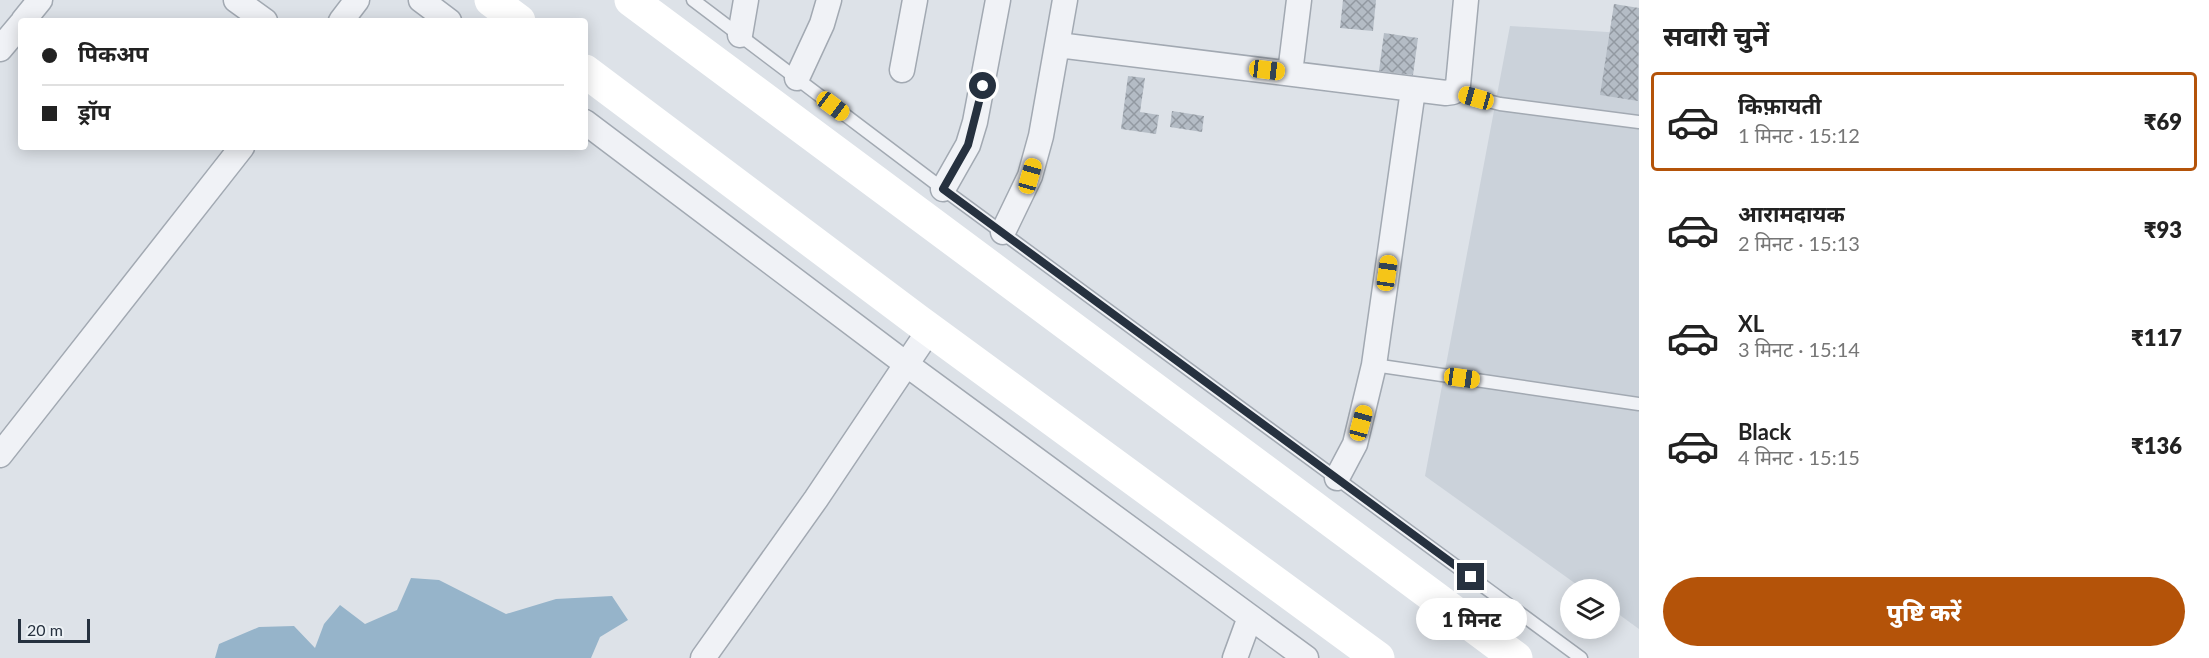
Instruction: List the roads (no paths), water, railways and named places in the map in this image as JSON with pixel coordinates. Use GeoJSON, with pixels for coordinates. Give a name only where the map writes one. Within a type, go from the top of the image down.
{"type":"FeatureCollection","features":[{"type":"Feature","properties":{"kind":"street"},"geometry":{"type":"LineString","coordinates":[[25,18],[40,0]]}},
{"type":"Feature","properties":{"kind":"street"},"geometry":{"type":"LineString","coordinates":[[236,0],[261,18]]}},
{"type":"Feature","properties":{"kind":"street"},"geometry":{"type":"LineString","coordinates":[[343,18],[357,0]]}},
{"type":"Feature","properties":{"kind":"street"},"geometry":{"type":"LineString","coordinates":[[421,0],[445,18]]}},
{"type":"Feature","properties":{"kind":"street"},"geometry":{"type":"LineString","coordinates":[[491,0],[515,18]]}},
{"type":"Feature","properties":{"kind":"street"},"geometry":{"type":"LineString","coordinates":[[631,0],[1516,658]]}},
{"type":"Feature","properties":{"kind":"street"},"geometry":{"type":"LineString","coordinates":[[740,35],[746,0]]}},
{"type":"Feature","properties":{"kind":"street"},"geometry":{"type":"LineString","coordinates":[[797,78],[822,24],[829,0]]}},
{"type":"Feature","properties":{"kind":"street"},"geometry":{"type":"LineString","coordinates":[[902,70],[915,0]]}},
{"type":"Feature","properties":{"kind":"street"},"geometry":{"type":"LineString","coordinates":[[943,189],[968,145],[975,122],[998,0]]}},
{"type":"Feature","properties":{"kind":"street"},"geometry":{"type":"LineString","coordinates":[[1003,232],[1030,176],[1038,146],[1065,0]]}},
{"type":"Feature","properties":{"kind":"street"},"geometry":{"type":"LineString","coordinates":[[1290,73],[1299,0]]}},
{"type":"Feature","properties":{"kind":"street"},"geometry":{"type":"LineString","coordinates":[[1058,45],[1413,90],[1453,92],[1458,85],[1466,0]]}},
{"type":"Feature","properties":{"kind":"street"},"geometry":{"type":"LineString","coordinates":[[0,49],[18,27]]}},
{"type":"Feature","properties":{"kind":"street"},"geometry":{"type":"LineString","coordinates":[[588,73],[930,329],[1378,658]]}},
{"type":"Feature","properties":{"kind":"street"},"geometry":{"type":"LineString","coordinates":[[1337,478],[1355,444],[1374,365],[1413,90]]}},
{"type":"Feature","properties":{"kind":"street"},"geometry":{"type":"LineString","coordinates":[[588,125],[906,364],[1306,658]]}},
{"type":"Feature","properties":{"kind":"street"},"geometry":{"type":"LineString","coordinates":[[0,455],[240,150]]}},
{"type":"Feature","properties":{"kind":"street"},"geometry":{"type":"LineString","coordinates":[[703,658],[816,499],[930,329]]}},
{"type":"Feature","properties":{"kind":"street"},"geometry":{"type":"LineString","coordinates":[[1235,658],[1250,616]]}},
{"type":"Feature","properties":{"kind":"lane"},"geometry":{"type":"LineString","coordinates":[[693,0],[943,189],[1581,658]]}},
{"type":"Feature","properties":{"kind":"lane"},"geometry":{"type":"LineString","coordinates":[[1453,92],[1500,104],[1639,122]]}},
{"type":"Feature","properties":{"kind":"lane"},"geometry":{"type":"LineString","coordinates":[[1374,365],[1639,404]]}},
{"type":"Feature","properties":{"kind":"water"},"geometry":{"type":"Polygon","coordinates":[[[411,578],[439,580],[506,614],[556,599],[612,596],[628,620],[600,637],[591,658],[215,658],[219,644],[259,627],[294,626],[315,648],[324,624],[340,605],[365,624],[397,610],[411,578]]]}}]}
